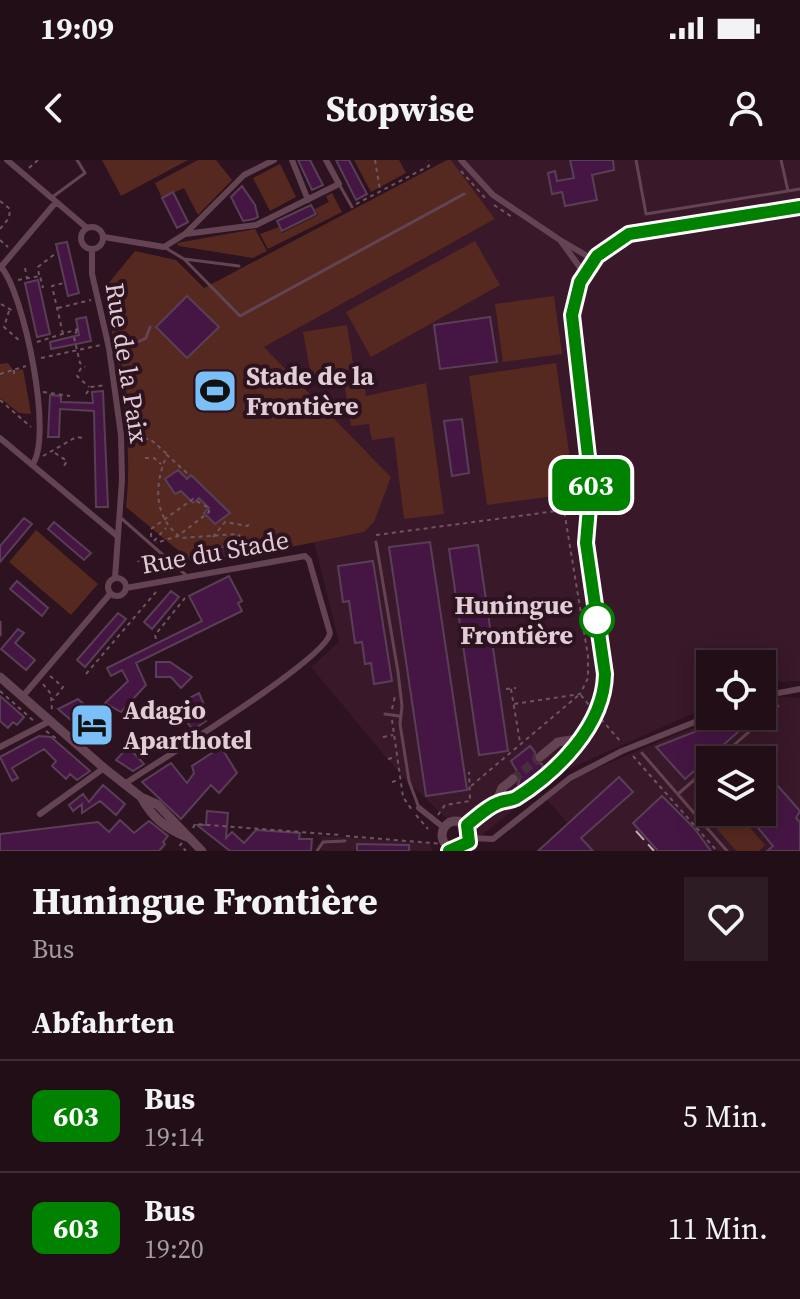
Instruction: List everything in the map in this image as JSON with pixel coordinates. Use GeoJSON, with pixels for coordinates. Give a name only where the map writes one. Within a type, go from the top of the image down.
{"type":"FeatureCollection","features":[{"type":"Feature","properties":{"kind":"main road"},"geometry":{"type":"LineString","coordinates":[[551,770],[568,755],[594,713],[605,674],[587,556],[591,483],[572,315],[584,273],[616,242],[638,232],[800,207]]}},
{"type":"Feature","properties":{"kind":"main road"},"geometry":{"type":"LineString","coordinates":[[0,677],[23,696],[46,722],[126,783],[141,797],[150,813],[172,832],[187,837]]}},
{"type":"Feature","properties":{"kind":"main road"},"geometry":{"type":"LineString","coordinates":[[540,757],[558,742],[578,739]]}},
{"type":"Feature","properties":{"kind":"main road"},"geometry":{"type":"LineString","coordinates":[[496,803],[502,788],[513,779]]}},
{"type":"Feature","properties":{"kind":"main road"},"geometry":{"type":"LineString","coordinates":[[467,825],[496,803],[514,799],[523,792]]}},
{"type":"Feature","properties":{"kind":"main road"},"geometry":{"type":"LineString","coordinates":[[141,797],[157,804],[202,851]]}},
{"type":"Feature","properties":{"kind":"main road"},"geometry":{"type":"LineString","coordinates":[[453,820],[467,825],[470,838],[463,848],[448,848],[443,827],[453,820]]}},
{"type":"Feature","properties":{"kind":"street"},"geometry":{"type":"LineString","coordinates":[[5,162],[87,228],[98,228],[104,237],[164,247],[185,234],[244,175],[274,160]]}},
{"type":"Feature","properties":{"kind":"street"},"geometry":{"type":"LineString","coordinates":[[292,160],[308,200]]}},
{"type":"Feature","properties":{"kind":"street"},"geometry":{"type":"LineString","coordinates":[[185,234],[256,225],[339,184],[326,160]]}},
{"type":"Feature","properties":{"kind":"street"},"geometry":{"type":"LineString","coordinates":[[461,160],[493,195],[594,260]]}},
{"type":"Feature","properties":{"kind":"street"},"geometry":{"type":"LineString","coordinates":[[32,465],[38,458],[38,392],[21,312],[11,280],[0,267],[54,200]]}},
{"type":"Feature","properties":{"kind":"street"},"geometry":{"type":"LineString","coordinates":[[87,228],[81,241],[92,250],[99,247],[104,237]]}},
{"type":"Feature","properties":{"kind":"street"},"geometry":{"type":"LineString","coordinates":[[560,240],[584,273]]}},
{"type":"Feature","properties":{"kind":"street","name":"Rue de la Paix"},"geometry":{"type":"LineString","coordinates":[[92,250],[92,274],[109,346],[121,435],[115,578]]}},
{"type":"Feature","properties":{"kind":"street"},"geometry":{"type":"LineString","coordinates":[[0,438],[116,535]]}},
{"type":"Feature","properties":{"kind":"street","name":"Rue du Stade"},"geometry":{"type":"LineString","coordinates":[[126,588],[305,556],[309,560],[330,638],[296,671],[126,783]]}},
{"type":"Feature","properties":{"kind":"street"},"geometry":{"type":"LineString","coordinates":[[115,578],[122,579],[126,588],[121,595],[110,594],[108,584],[115,578]]}},
{"type":"Feature","properties":{"kind":"street","name":"Rue du Stade"},"geometry":{"type":"LineString","coordinates":[[23,696],[110,594]]}},
{"type":"Feature","properties":{"kind":"street"},"geometry":{"type":"LineString","coordinates":[[776,693],[800,689]]}},
{"type":"Feature","properties":{"kind":"street"},"geometry":{"type":"LineString","coordinates":[[470,838],[493,839],[506,831],[543,796],[622,751],[696,721]]}},
{"type":"Feature","properties":{"kind":"street"},"geometry":{"type":"LineString","coordinates":[[0,747],[46,722]]}},
{"type":"Feature","properties":{"kind":"street"},"geometry":{"type":"LineString","coordinates":[[40,814],[104,768]]}},
{"type":"Feature","properties":{"kind":"street"},"geometry":{"type":"LineString","coordinates":[[419,808],[443,827]]}},
{"type":"Feature","properties":{"kind":"lane"},"geometry":{"type":"LineString","coordinates":[[54,200],[85,173],[77,160]]}},
{"type":"Feature","properties":{"kind":"lane"},"geometry":{"type":"LineString","coordinates":[[636,160],[646,214],[800,189]]}},
{"type":"Feature","properties":{"kind":"lane"},"geometry":{"type":"LineString","coordinates":[[781,160],[788,192]]}},
{"type":"Feature","properties":{"kind":"lane"},"geometry":{"type":"LineString","coordinates":[[339,184],[352,207]]}},
{"type":"Feature","properties":{"kind":"lane"},"geometry":{"type":"LineString","coordinates":[[164,247],[184,259],[240,316],[464,194]]}},
{"type":"Feature","properties":{"kind":"lane"},"geometry":{"type":"LineString","coordinates":[[184,259],[239,266]]}},
{"type":"Feature","properties":{"kind":"lane"},"geometry":{"type":"LineString","coordinates":[[109,346],[132,345],[146,338],[150,327]]}},
{"type":"Feature","properties":{"kind":"lane"},"geometry":{"type":"LineString","coordinates":[[119,516],[187,576]]}},
{"type":"Feature","properties":{"kind":"lane"},"geometry":{"type":"LineString","coordinates":[[376,542],[401,693],[399,716],[409,781],[419,808]]}},
{"type":"Feature","properties":{"kind":"lane"},"geometry":{"type":"LineString","coordinates":[[0,622],[0,635]]}},
{"type":"Feature","properties":{"kind":"lane"},"geometry":{"type":"LineString","coordinates":[[733,746],[778,706]]}},
{"type":"Feature","properties":{"kind":"lane"},"geometry":{"type":"LineString","coordinates":[[385,714],[399,716]]}},
{"type":"Feature","properties":{"kind":"lane"},"geometry":{"type":"LineString","coordinates":[[642,753],[727,851]]}},
{"type":"Feature","properties":{"kind":"lane"},"geometry":{"type":"LineString","coordinates":[[678,794],[696,778]]}},
{"type":"Feature","properties":{"kind":"lane"},"geometry":{"type":"LineString","coordinates":[[317,851],[323,842],[345,841]]}},
{"type":"Feature","properties":{"kind":"path"},"geometry":{"type":"LineString","coordinates":[[29,168],[38,160]]}},
{"type":"Feature","properties":{"kind":"path"},"geometry":{"type":"LineString","coordinates":[[375,160],[380,191]]}},
{"type":"Feature","properties":{"kind":"path"},"geometry":{"type":"LineString","coordinates":[[352,207],[429,166],[428,160]]}},
{"type":"Feature","properties":{"kind":"path"},"geometry":{"type":"LineString","coordinates":[[453,160],[488,201],[522,223]]}},
{"type":"Feature","properties":{"kind":"path"},"geometry":{"type":"LineString","coordinates":[[0,201],[10,209],[9,218],[0,229]]}},
{"type":"Feature","properties":{"kind":"path"},"geometry":{"type":"LineString","coordinates":[[0,240],[13,252]]}},
{"type":"Feature","properties":{"kind":"path"},"geometry":{"type":"LineString","coordinates":[[56,253],[38,267],[42,288],[64,283]]}},
{"type":"Feature","properties":{"kind":"path"},"geometry":{"type":"LineString","coordinates":[[564,323],[573,267]]}},
{"type":"Feature","properties":{"kind":"path"},"geometry":{"type":"LineString","coordinates":[[25,268],[27,279]]}},
{"type":"Feature","properties":{"kind":"path"},"geometry":{"type":"LineString","coordinates":[[11,280],[40,276]]}},
{"type":"Feature","properties":{"kind":"path"},"geometry":{"type":"LineString","coordinates":[[52,286],[63,334]]}},
{"type":"Feature","properties":{"kind":"path"},"geometry":{"type":"LineString","coordinates":[[14,290],[0,304],[9,311],[21,312]]}},
{"type":"Feature","properties":{"kind":"path"},"geometry":{"type":"LineString","coordinates":[[57,308],[98,298]]}},
{"type":"Feature","properties":{"kind":"path"},"geometry":{"type":"LineString","coordinates":[[0,332],[9,311]]}},
{"type":"Feature","properties":{"kind":"path"},"geometry":{"type":"LineString","coordinates":[[4,327],[15,339],[28,342],[78,329],[74,337],[84,367],[77,376],[91,387],[115,384]]}},
{"type":"Feature","properties":{"kind":"path"},"geometry":{"type":"LineString","coordinates":[[0,374],[62,353],[109,346]]}},
{"type":"Feature","properties":{"kind":"path"},"geometry":{"type":"LineString","coordinates":[[61,347],[62,353]]}},
{"type":"Feature","properties":{"kind":"path"},"geometry":{"type":"LineString","coordinates":[[14,369],[14,378]]}},
{"type":"Feature","properties":{"kind":"path"},"geometry":{"type":"LineString","coordinates":[[86,394],[91,387]]}},
{"type":"Feature","properties":{"kind":"path"},"geometry":{"type":"LineString","coordinates":[[38,392],[70,396]]}},
{"type":"Feature","properties":{"kind":"path"},"geometry":{"type":"LineString","coordinates":[[0,400],[38,433]]}},
{"type":"Feature","properties":{"kind":"path"},"geometry":{"type":"LineString","coordinates":[[13,411],[16,405]]}},
{"type":"Feature","properties":{"kind":"path"},"geometry":{"type":"LineString","coordinates":[[38,458],[54,452],[76,437],[85,438]]}},
{"type":"Feature","properties":{"kind":"path"},"geometry":{"type":"LineString","coordinates":[[144,439],[150,439],[187,473]]}},
{"type":"Feature","properties":{"kind":"path"},"geometry":{"type":"LineString","coordinates":[[54,452],[67,461],[64,466]]}},
{"type":"Feature","properties":{"kind":"path"},"geometry":{"type":"LineString","coordinates":[[167,455],[157,492],[168,527],[178,536],[212,538],[238,534],[254,553],[218,559]]}},
{"type":"Feature","properties":{"kind":"path"},"geometry":{"type":"LineString","coordinates":[[145,458],[154,458],[163,465]]}},
{"type":"Feature","properties":{"kind":"path"},"geometry":{"type":"LineString","coordinates":[[151,529],[193,499],[209,508],[209,512],[178,536],[166,541]]}},
{"type":"Feature","properties":{"kind":"path"},"geometry":{"type":"LineString","coordinates":[[471,786],[580,694],[588,678],[588,656],[564,510]]}},
{"type":"Feature","properties":{"kind":"path"},"geometry":{"type":"LineString","coordinates":[[376,542],[375,534],[564,510],[582,511],[580,521]]}},
{"type":"Feature","properties":{"kind":"path"},"geometry":{"type":"LineString","coordinates":[[212,538],[225,522],[247,526],[251,523]]}},
{"type":"Feature","properties":{"kind":"path"},"geometry":{"type":"LineString","coordinates":[[159,535],[168,527]]}},
{"type":"Feature","properties":{"kind":"path"},"geometry":{"type":"LineString","coordinates":[[86,674],[156,593],[153,583]]}},
{"type":"Feature","properties":{"kind":"path"},"geometry":{"type":"LineString","coordinates":[[156,639],[155,635],[185,598]]}},
{"type":"Feature","properties":{"kind":"path"},"geometry":{"type":"LineString","coordinates":[[44,671],[63,687],[52,700]]}},
{"type":"Feature","properties":{"kind":"path"},"geometry":{"type":"LineString","coordinates":[[37,680],[48,690],[52,700],[52,711],[46,722]]}},
{"type":"Feature","properties":{"kind":"path"},"geometry":{"type":"LineString","coordinates":[[506,689],[514,688],[520,744]]}},
{"type":"Feature","properties":{"kind":"path"},"geometry":{"type":"LineString","coordinates":[[0,691],[46,722],[67,746]]}},
{"type":"Feature","properties":{"kind":"path"},"geometry":{"type":"LineString","coordinates":[[580,694],[717,851]]}},
{"type":"Feature","properties":{"kind":"path"},"geometry":{"type":"LineString","coordinates":[[514,704],[580,694]]}},
{"type":"Feature","properties":{"kind":"path"},"geometry":{"type":"LineString","coordinates":[[383,737],[394,735]]}},
{"type":"Feature","properties":{"kind":"path"},"geometry":{"type":"LineString","coordinates":[[388,759],[397,757]]}},
{"type":"Feature","properties":{"kind":"path"},"geometry":{"type":"LineString","coordinates":[[438,815],[445,805],[470,801],[469,772]]}},
{"type":"Feature","properties":{"kind":"path"},"geometry":{"type":"LineString","coordinates":[[392,782],[400,780]]}},
{"type":"Feature","properties":{"kind":"path"},"geometry":{"type":"LineString","coordinates":[[398,802],[404,798]]}},
{"type":"Feature","properties":{"kind":"path"},"geometry":{"type":"LineString","coordinates":[[195,824],[448,848]]}},
{"type":"Feature","properties":{"kind":"shaded area"},"geometry":{"type":"Polygon","coordinates":[[[102,160],[188,160],[121,196],[102,160]]]}},
{"type":"Feature","properties":{"kind":"shaded area"},"geometry":{"type":"Polygon","coordinates":[[[198,160],[216,160],[232,180],[198,215],[184,188],[162,198],[155,183],[198,160]]]}},
{"type":"Feature","properties":{"kind":"shaded area"},"geometry":{"type":"Polygon","coordinates":[[[354,160],[399,160],[406,173],[371,192],[354,160]]]}},
{"type":"Feature","properties":{"kind":"shaded area"},"geometry":{"type":"Polygon","coordinates":[[[451,160],[800,160],[800,681],[776,682],[776,650],[696,650],[696,712],[560,773],[472,843],[399,773],[311,667],[339,642],[314,542],[364,532],[391,477],[264,347],[495,219],[451,160]]]}},
{"type":"Feature","properties":{"kind":"shaded area","name":"Stade de la Frontière"},"geometry":{"type":"Polygon","coordinates":[[[451,160],[495,219],[264,347],[391,477],[374,522],[364,532],[197,566],[126,507],[126,425],[103,290],[135,251],[176,260],[204,288],[451,160]]]}},
{"type":"Feature","properties":{"kind":"shaded area"},"geometry":{"type":"Polygon","coordinates":[[[280,164],[296,197],[270,211],[253,178],[280,164]]]}},
{"type":"Feature","properties":{"kind":"shaded area"},"geometry":{"type":"Polygon","coordinates":[[[332,193],[342,212],[268,249],[260,234],[279,227],[282,233],[318,215],[315,209],[329,202],[326,196],[332,193]]]}},
{"type":"Feature","properties":{"kind":"shaded area"},"geometry":{"type":"Polygon","coordinates":[[[255,229],[267,251],[253,258],[179,246],[177,243],[255,229]]]}},
{"type":"Feature","properties":{"kind":"shaded area"},"geometry":{"type":"Polygon","coordinates":[[[475,241],[500,285],[371,357],[346,312],[475,241]]]}},
{"type":"Feature","properties":{"kind":"shaded area"},"geometry":{"type":"Polygon","coordinates":[[[554,296],[562,354],[503,362],[495,304],[554,296]]]}},
{"type":"Feature","properties":{"kind":"shaded area"},"geometry":{"type":"Polygon","coordinates":[[[347,325],[354,369],[311,375],[303,332],[347,325]]]}},
{"type":"Feature","properties":{"kind":"shaded area"},"geometry":{"type":"Polygon","coordinates":[[[8,363],[14,371],[23,369],[31,414],[19,413],[0,398],[0,364],[8,363]]]}},
{"type":"Feature","properties":{"kind":"shaded area"},"geometry":{"type":"Polygon","coordinates":[[[556,363],[575,493],[487,505],[469,376],[556,363]]]}},
{"type":"Feature","properties":{"kind":"shaded area"},"geometry":{"type":"Polygon","coordinates":[[[363,379],[366,396],[426,383],[444,514],[404,519],[394,437],[372,440],[369,424],[351,426],[344,382],[363,379]]]}},
{"type":"Feature","properties":{"kind":"shaded area"},"geometry":{"type":"Polygon","coordinates":[[[36,530],[98,584],[71,615],[9,562],[36,530]]]}},
{"type":"Feature","properties":{"kind":"shaded area"},"geometry":{"type":"Polygon","coordinates":[[[776,696],[800,698],[800,851],[593,851],[546,799],[583,774],[696,727],[696,730],[776,730],[776,696]]]}},
{"type":"Feature","properties":{"kind":"shaded area"},"geometry":{"type":"Polygon","coordinates":[[[714,826],[748,826],[765,845],[759,851],[736,851],[714,826]]]}},
{"type":"Feature","properties":{"kind":"shaded area"},"geometry":{"type":"Polygon","coordinates":[[[321,836],[430,843],[432,851],[321,851],[321,836]]]}},
{"type":"Feature","properties":{"kind":"building"},"geometry":{"type":"Polygon","coordinates":[[[298,160],[310,160],[323,185],[312,190],[298,160]]]}},
{"type":"Feature","properties":{"kind":"building"},"geometry":{"type":"Polygon","coordinates":[[[336,160],[349,160],[367,194],[356,200],[336,160]]]}},
{"type":"Feature","properties":{"kind":"building"},"geometry":{"type":"Polygon","coordinates":[[[570,160],[613,160],[614,170],[592,175],[597,200],[565,206],[562,192],[552,194],[548,173],[555,171],[557,181],[574,178],[570,160]]]}},
{"type":"Feature","properties":{"kind":"building"},"geometry":{"type":"Polygon","coordinates":[[[242,186],[255,205],[258,217],[254,219],[243,221],[231,197],[242,186]]]}},
{"type":"Feature","properties":{"kind":"building"},"geometry":{"type":"Polygon","coordinates":[[[173,192],[188,222],[177,228],[162,198],[173,192]]]}},
{"type":"Feature","properties":{"kind":"building"},"geometry":{"type":"Polygon","coordinates":[[[311,205],[316,214],[282,231],[277,221],[311,205]]]}},
{"type":"Feature","properties":{"kind":"building"},"geometry":{"type":"Polygon","coordinates":[[[67,242],[79,293],[68,296],[56,244],[67,242]]]}},
{"type":"Feature","properties":{"kind":"building"},"geometry":{"type":"Polygon","coordinates":[[[38,280],[50,334],[37,337],[25,283],[38,280]]]}},
{"type":"Feature","properties":{"kind":"building"},"geometry":{"type":"Polygon","coordinates":[[[187,296],[219,327],[187,358],[156,327],[187,296]]]}},
{"type":"Feature","properties":{"kind":"building"},"geometry":{"type":"Polygon","coordinates":[[[86,317],[91,341],[51,349],[50,342],[79,335],[76,319],[86,317]]]}},
{"type":"Feature","properties":{"kind":"building"},"geometry":{"type":"Polygon","coordinates":[[[490,317],[497,362],[440,369],[434,325],[490,317]]]}},
{"type":"Feature","properties":{"kind":"building"},"geometry":{"type":"Polygon","coordinates":[[[103,391],[108,507],[96,507],[94,411],[60,409],[59,437],[48,437],[50,395],[61,396],[61,402],[93,403],[92,392],[103,391]]]}},
{"type":"Feature","properties":{"kind":"building"},"geometry":{"type":"Polygon","coordinates":[[[462,419],[469,473],[452,476],[444,421],[462,419]]]}},
{"type":"Feature","properties":{"kind":"building"},"geometry":{"type":"Polygon","coordinates":[[[178,470],[187,479],[191,475],[230,513],[215,524],[204,513],[209,508],[199,498],[193,503],[181,491],[175,494],[165,479],[178,470]]]}},
{"type":"Feature","properties":{"kind":"building"},"geometry":{"type":"Polygon","coordinates":[[[24,518],[32,524],[0,562],[0,546],[24,518]]]}},
{"type":"Feature","properties":{"kind":"building"},"geometry":{"type":"Polygon","coordinates":[[[54,522],[91,553],[84,560],[48,529],[54,522]]]}},
{"type":"Feature","properties":{"kind":"building"},"geometry":{"type":"Polygon","coordinates":[[[430,542],[467,790],[426,796],[389,547],[430,542]]]}},
{"type":"Feature","properties":{"kind":"building"},"geometry":{"type":"Polygon","coordinates":[[[242,543],[243,553],[195,562],[193,553],[242,543]]]}},
{"type":"Feature","properties":{"kind":"building"},"geometry":{"type":"Polygon","coordinates":[[[478,545],[508,751],[479,755],[449,549],[478,545]]]}},
{"type":"Feature","properties":{"kind":"building"},"geometry":{"type":"Polygon","coordinates":[[[373,561],[392,681],[374,684],[371,663],[365,664],[362,642],[355,643],[349,601],[343,602],[338,566],[373,561]]]}},
{"type":"Feature","properties":{"kind":"building"},"geometry":{"type":"Polygon","coordinates":[[[229,576],[242,601],[238,603],[242,611],[136,663],[146,685],[121,712],[105,703],[128,681],[122,670],[111,676],[107,668],[202,621],[189,596],[229,576]]]}},
{"type":"Feature","properties":{"kind":"building"},"geometry":{"type":"Polygon","coordinates":[[[17,581],[48,608],[42,616],[10,589],[17,581]]]}},
{"type":"Feature","properties":{"kind":"building"},"geometry":{"type":"Polygon","coordinates":[[[171,591],[179,597],[152,629],[144,622],[171,591]]]}},
{"type":"Feature","properties":{"kind":"building"},"geometry":{"type":"Polygon","coordinates":[[[118,613],[126,619],[85,667],[77,660],[118,613]]]}},
{"type":"Feature","properties":{"kind":"building"},"geometry":{"type":"Polygon","coordinates":[[[18,629],[24,633],[15,643],[35,660],[26,670],[1,649],[18,629]]]}},
{"type":"Feature","properties":{"kind":"building"},"geometry":{"type":"Polygon","coordinates":[[[156,662],[170,662],[192,677],[181,688],[171,677],[156,677],[156,662]]]}},
{"type":"Feature","properties":{"kind":"building"},"geometry":{"type":"Polygon","coordinates":[[[199,693],[205,707],[198,710],[206,721],[193,730],[179,711],[187,706],[185,700],[199,693]]]}},
{"type":"Feature","properties":{"kind":"building"},"geometry":{"type":"Polygon","coordinates":[[[0,696],[24,717],[17,725],[13,722],[8,728],[0,721],[0,696]]]}},
{"type":"Feature","properties":{"kind":"building"},"geometry":{"type":"Polygon","coordinates":[[[78,699],[112,729],[99,744],[58,709],[78,699]]]}},
{"type":"Feature","properties":{"kind":"building"},"geometry":{"type":"Polygon","coordinates":[[[699,730],[740,730],[722,746],[696,746],[696,769],[685,779],[656,747],[699,730]]]}},
{"type":"Feature","properties":{"kind":"building"},"geometry":{"type":"Polygon","coordinates":[[[39,736],[51,737],[90,771],[77,780],[70,774],[66,779],[52,766],[56,761],[44,749],[12,768],[18,778],[12,781],[0,757],[39,736]]]}},
{"type":"Feature","properties":{"kind":"building"},"geometry":{"type":"Polygon","coordinates":[[[530,746],[535,752],[534,761],[542,764],[545,775],[550,777],[530,794],[528,787],[518,785],[520,777],[511,761],[530,746]]]}},
{"type":"Feature","properties":{"kind":"building"},"geometry":{"type":"Polygon","coordinates":[[[128,747],[144,764],[133,771],[116,760],[128,747]]]}},
{"type":"Feature","properties":{"kind":"building"},"geometry":{"type":"Polygon","coordinates":[[[221,747],[237,773],[219,793],[211,785],[181,819],[142,782],[171,763],[187,783],[194,773],[192,766],[221,747]]]}},
{"type":"Feature","properties":{"kind":"building"},"geometry":{"type":"Polygon","coordinates":[[[619,777],[633,792],[581,838],[593,851],[538,851],[619,777]]]}},
{"type":"Feature","properties":{"kind":"building"},"geometry":{"type":"Polygon","coordinates":[[[776,784],[800,811],[796,818],[800,822],[800,851],[767,851],[773,846],[757,826],[776,826],[776,784]]]}},
{"type":"Feature","properties":{"kind":"building"},"geometry":{"type":"Polygon","coordinates":[[[103,785],[125,804],[116,815],[100,801],[82,813],[82,804],[73,811],[69,805],[83,794],[89,802],[103,785]]]}},
{"type":"Feature","properties":{"kind":"building"},"geometry":{"type":"Polygon","coordinates":[[[662,796],[694,828],[711,851],[658,851],[633,823],[662,796]]]}},
{"type":"Feature","properties":{"kind":"building"},"geometry":{"type":"Polygon","coordinates":[[[207,811],[228,813],[226,838],[232,832],[244,843],[256,830],[300,833],[299,839],[312,839],[311,851],[230,851],[197,825],[206,825],[207,811]]]}},
{"type":"Feature","properties":{"kind":"building"},"geometry":{"type":"Polygon","coordinates":[[[120,820],[134,833],[149,821],[168,836],[163,842],[165,844],[159,851],[0,851],[0,834],[98,822],[109,832],[120,820]]]}},
{"type":"Feature","properties":{"kind":"building"},"geometry":{"type":"Polygon","coordinates":[[[357,844],[409,845],[409,851],[357,851],[357,844]]]}},
{"type":"Feature","properties":{"kind":"tunnel"},"geometry":{"type":"LineString","coordinates":[[513,779],[540,757]]}},
{"type":"Feature","properties":{"kind":"tunnel"},"geometry":{"type":"LineString","coordinates":[[523,792],[551,770]]}},
{"type":"Feature","properties":{"kind":"railway"},"geometry":{"type":"LineString","coordinates":[[636,831],[654,851]]}},
{"type":"Feature","properties":{"kind":"bus line","name":"603"},"geometry":{"type":"LineString","coordinates":[[449,851],[451,848],[463,848],[469,842],[467,825],[496,803],[514,799],[568,755],[598,710],[603,692],[605,674],[586,543],[590,463],[572,324],[576,291],[584,273],[602,252],[629,234],[800,207]]}},
{"type":"Feature","properties":{"kind":"place","name":"Stade de la Frontière"},"geometry":{"type":"Point","coordinates":[215,391]}},
{"type":"Feature","properties":{"kind":"place","name":"Huningue Frontière"},"geometry":{"type":"Point","coordinates":[597,620]}},
{"type":"Feature","properties":{"kind":"place","name":"Adagio Aparthotel"},"geometry":{"type":"Point","coordinates":[92,725]}}]}
